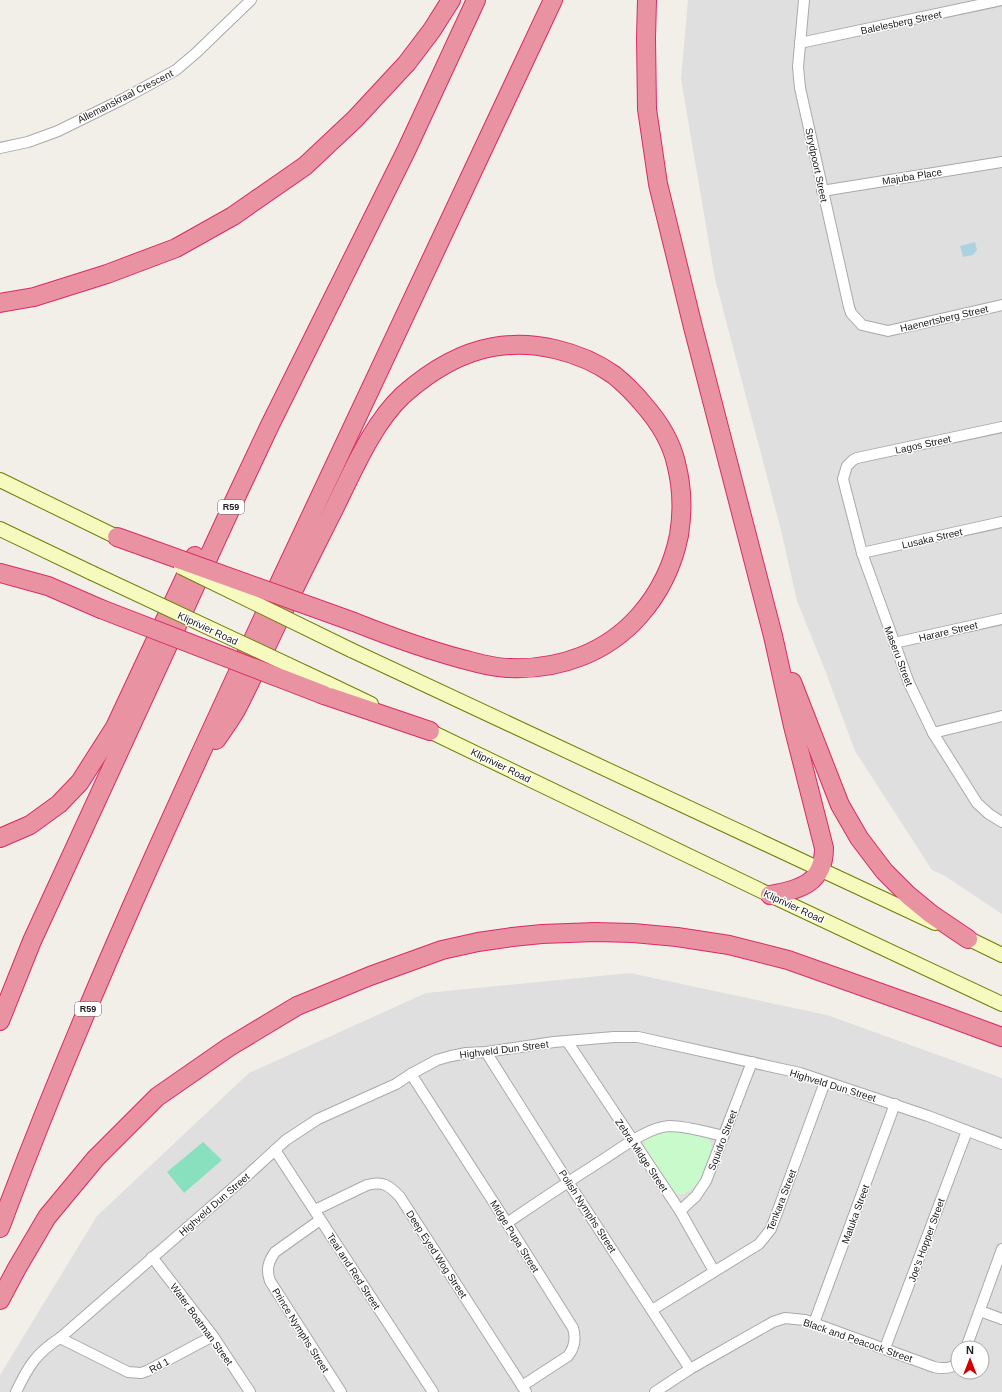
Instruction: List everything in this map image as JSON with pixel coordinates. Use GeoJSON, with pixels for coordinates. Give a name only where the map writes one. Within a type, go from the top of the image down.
{"type":"FeatureCollection","features":[{"type":"Feature","properties":{"kind":"highway"},"geometry":{"type":"LineString","coordinates":[[0,303],[34,297],[107,274],[176,248],[233,216],[305,166],[356,120],[414,54],[451,0]]}},
{"type":"Feature","properties":{"kind":"highway","name":"R59"},"geometry":{"type":"LineString","coordinates":[[0,1022],[32,941],[270,425],[406,151],[476,0]]}},
{"type":"Feature","properties":{"kind":"highway","name":"R59"},"geometry":{"type":"LineString","coordinates":[[0,1228],[20,1175],[107,964],[222,706],[402,320],[554,0]]}},
{"type":"Feature","properties":{"kind":"highway"},"geometry":{"type":"LineString","coordinates":[[647,0],[647,109],[658,184],[693,327],[773,636],[793,726],[822,838],[824,857],[821,869],[809,883],[790,892],[770,895]]}},
{"type":"Feature","properties":{"kind":"highway"},"geometry":{"type":"LineString","coordinates":[[117,537],[144,548],[354,622],[394,638],[447,655],[482,664],[508,668],[550,666],[577,659],[609,643],[634,623],[650,605],[669,570],[678,539],[682,518],[676,461],[654,416],[625,384],[594,363],[568,352],[551,348],[531,346],[502,346],[488,348],[452,361],[425,376],[400,398],[383,419],[362,453],[301,574],[236,709],[183,794]]}},
{"type":"Feature","properties":{"kind":"highway"},"geometry":{"type":"LineString","coordinates":[[0,838],[30,825],[59,804],[80,782],[115,727],[214,515],[270,425]]}},
{"type":"Feature","properties":{"kind":"highway"},"geometry":{"type":"LineString","coordinates":[[0,573],[48,586],[101,610],[326,689],[430,731]]}},
{"type":"Feature","properties":{"kind":"highway"},"geometry":{"type":"LineString","coordinates":[[773,636],[808,721],[840,805],[859,838],[884,871],[908,895],[931,914],[968,939]]}},
{"type":"Feature","properties":{"kind":"highway"},"geometry":{"type":"LineString","coordinates":[[0,1300],[47,1217],[96,1158],[157,1097],[229,1047],[297,1006],[377,973],[442,950],[478,942],[512,937],[595,932],[633,933],[729,944],[788,960],[1002,1037]]}},
{"type":"Feature","properties":{"kind":"main road"},"geometry":{"type":"LineString","coordinates":[[0,480],[117,537]]}},
{"type":"Feature","properties":{"kind":"main road","name":"Kliprivier Road"},"geometry":{"type":"LineString","coordinates":[[0,529],[326,689]]}},
{"type":"Feature","properties":{"kind":"main road"},"geometry":{"type":"LineString","coordinates":[[144,548],[350,650],[1002,954]]}},
{"type":"Feature","properties":{"kind":"main road","name":"Kliprivier Road"},"geometry":{"type":"LineString","coordinates":[[430,731],[770,895],[1002,1004]]}},
{"type":"Feature","properties":{"kind":"street","name":"Allemanskraal Crescent"},"geometry":{"type":"LineString","coordinates":[[0,148],[28,142],[58,131],[123,99],[176,70],[196,53],[251,0]]}},
{"type":"Feature","properties":{"kind":"street","name":"Strydpoort Street"},"geometry":{"type":"LineString","coordinates":[[804,0],[798,67],[800,88],[849,307],[851,313],[862,325]]}},
{"type":"Feature","properties":{"kind":"street","name":"Balelesberg Street"},"geometry":{"type":"LineString","coordinates":[[800,43],[1002,0]]}},
{"type":"Feature","properties":{"kind":"street","name":"Majuba Place"},"geometry":{"type":"LineString","coordinates":[[822,191],[1002,162]]}},
{"type":"Feature","properties":{"kind":"street","name":"Haenertsberg Street"},"geometry":{"type":"LineString","coordinates":[[862,325],[888,331],[1002,305]]}},
{"type":"Feature","properties":{"kind":"street","name":"Lagos Street"},"geometry":{"type":"LineString","coordinates":[[847,466],[857,458],[1002,427]]}},
{"type":"Feature","properties":{"kind":"street","name":"Maseru Street"},"geometry":{"type":"LineString","coordinates":[[847,466],[843,479],[862,553],[909,683],[933,732],[977,803],[989,814],[1002,822]]}},
{"type":"Feature","properties":{"kind":"street","name":"Lusaka Street"},"geometry":{"type":"LineString","coordinates":[[862,553],[1002,522]]}},
{"type":"Feature","properties":{"kind":"street","name":"Harare Street"},"geometry":{"type":"LineString","coordinates":[[894,643],[1002,619]]}},
{"type":"Feature","properties":{"kind":"street"},"geometry":{"type":"LineString","coordinates":[[933,732],[1002,716]]}},
{"type":"Feature","properties":{"kind":"street","name":"Highveld Dun Street"},"geometry":{"type":"LineString","coordinates":[[16,1392],[28,1368],[47,1346],[60,1338],[286,1140],[318,1120],[396,1084],[411,1074],[437,1060],[444,1058],[466,1053],[486,1052],[567,1041],[614,1037],[638,1037],[800,1073],[895,1104],[1002,1144]]}},
{"type":"Feature","properties":{"kind":"street","name":"Zebra Midge Street"},"geometry":{"type":"LineString","coordinates":[[567,1041],[680,1211],[714,1272]]}},
{"type":"Feature","properties":{"kind":"street","name":"Polish Nymphs Street"},"geometry":{"type":"LineString","coordinates":[[486,1052],[568,1182],[690,1369]]}},
{"type":"Feature","properties":{"kind":"street","name":"Squidro Street"},"geometry":{"type":"LineString","coordinates":[[680,1211],[696,1196],[706,1181],[752,1062]]}},
{"type":"Feature","properties":{"kind":"street","name":"Midge Pupa Street"},"geometry":{"type":"LineString","coordinates":[[411,1074],[573,1328],[575,1335],[572,1350],[568,1356],[524,1389]]}},
{"type":"Feature","properties":{"kind":"street","name":"Tenkara Street"},"geometry":{"type":"LineString","coordinates":[[652,1310],[759,1244],[771,1229],[825,1082]]}},
{"type":"Feature","properties":{"kind":"street","name":"Matuka Street"},"geometry":{"type":"LineString","coordinates":[[814,1323],[895,1104]]}},
{"type":"Feature","properties":{"kind":"street"},"geometry":{"type":"LineString","coordinates":[[507,1223],[632,1140],[659,1128],[668,1126],[680,1127],[723,1136]]}},
{"type":"Feature","properties":{"kind":"street","name":"Joe's Hopper Street"},"geometry":{"type":"LineString","coordinates":[[885,1348],[967,1131]]}},
{"type":"Feature","properties":{"kind":"street","name":"Teal and Red Street"},"geometry":{"type":"LineString","coordinates":[[276,1150],[433,1392]]}},
{"type":"Feature","properties":{"kind":"street","name":"Deep Eyed Wog Street"},"geometry":{"type":"LineString","coordinates":[[315,1210],[367,1185],[379,1184],[390,1187],[400,1197],[524,1389]]}},
{"type":"Feature","properties":{"kind":"street","name":"Prince Nymphs Street"},"geometry":{"type":"LineString","coordinates":[[320,1220],[276,1252],[270,1259],[267,1274],[340,1392]]}},
{"type":"Feature","properties":{"kind":"street"},"geometry":{"type":"LineString","coordinates":[[969,1340],[1002,1249]]}},
{"type":"Feature","properties":{"kind":"street","name":"Water Boatman Street"},"geometry":{"type":"LineString","coordinates":[[152,1257],[213,1336],[250,1392]]}},
{"type":"Feature","properties":{"kind":"street"},"geometry":{"type":"LineString","coordinates":[[980,1311],[1002,1319]]}},
{"type":"Feature","properties":{"kind":"street","name":"Black and Peacock Street"},"geometry":{"type":"LineString","coordinates":[[655,1392],[690,1369],[773,1322],[785,1318],[794,1318],[814,1323],[934,1367],[950,1367]]}},
{"type":"Feature","properties":{"kind":"street","name":"Rd 1"},"geometry":{"type":"LineString","coordinates":[[60,1338],[128,1372],[141,1373],[213,1336]]}},
{"type":"Feature","properties":{"kind":"shaded area"},"geometry":{"type":"Polygon","coordinates":[[[688,0],[1002,0],[1002,914],[945,876],[932,870],[855,751],[797,601],[781,530],[715,279],[681,79],[688,0]]]}},
{"type":"Feature","properties":{"kind":"shaded area"},"geometry":{"type":"Polygon","coordinates":[[[630,973],[827,1015],[1002,1078],[1002,1392],[0,1392],[0,1375],[97,1216],[249,1073],[426,993],[630,973]]]}},
{"type":"Feature","properties":{"kind":"green space"},"geometry":{"type":"Polygon","coordinates":[[[666,1130],[703,1135],[711,1143],[709,1160],[705,1170],[694,1187],[687,1193],[680,1194],[672,1191],[645,1150],[644,1144],[646,1138],[666,1130]]]}},
{"type":"Feature","properties":{"kind":"green space"},"geometry":{"type":"Polygon","coordinates":[[[203,1142],[222,1160],[184,1193],[167,1172],[203,1142]]]}},
{"type":"Feature","properties":{"kind":"water"},"geometry":{"type":"Polygon","coordinates":[[[975,242],[977,250],[973,255],[963,257],[960,246],[975,242]]]}}]}
